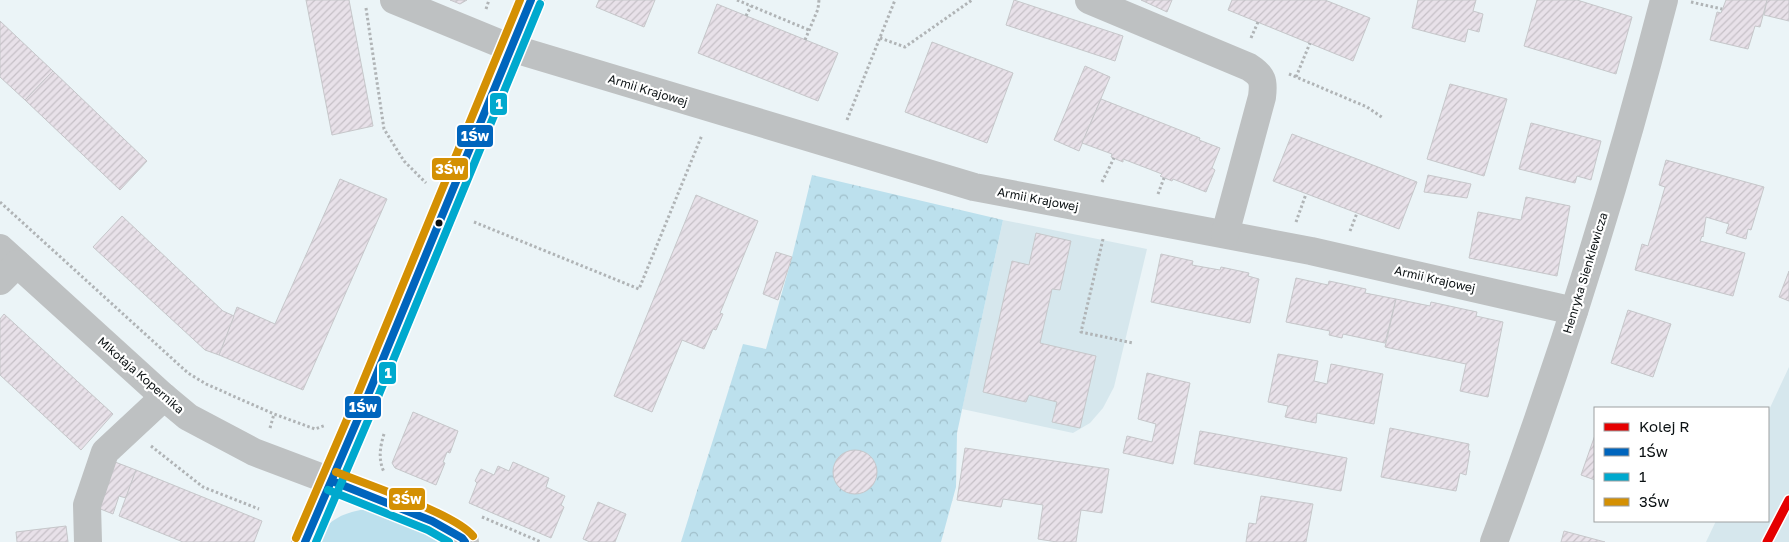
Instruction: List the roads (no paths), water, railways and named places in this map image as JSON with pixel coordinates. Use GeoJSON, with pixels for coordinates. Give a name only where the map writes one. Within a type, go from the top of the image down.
{"type":"FeatureCollection","features":[{"type":"Feature","properties":{"kind":"street","name":"Armii Krajowej"},"geometry":{"type":"LineString","coordinates":[[394,0],[511,48],[974,187],[1311,251],[1574,311]]}},
{"type":"Feature","properties":{"kind":"street"},"geometry":{"type":"LineString","coordinates":[[305,542],[531,0]]}},
{"type":"Feature","properties":{"kind":"street"},"geometry":{"type":"LineString","coordinates":[[1089,0],[1249,67],[1259,74],[1263,85],[1262,97],[1225,234]]}},
{"type":"Feature","properties":{"kind":"street","name":"Henryka Sienkiewicza"},"geometry":{"type":"LineString","coordinates":[[1494,542],[1574,311],[1642,85],[1676,1]]}},
{"type":"Feature","properties":{"kind":"street","name":"Mikołaja Kopernika"},"geometry":{"type":"LineString","coordinates":[[6,264],[188,417],[260,455],[332,481],[432,521],[466,542]]}},
{"type":"Feature","properties":{"kind":"street"},"geometry":{"type":"LineString","coordinates":[[88,542],[87,505],[106,452],[164,397]]}},
{"type":"Feature","properties":{"kind":"rail line","name":"R"},"geometry":{"type":"LineString","coordinates":[[1767,542],[1789,500]]}}]}
